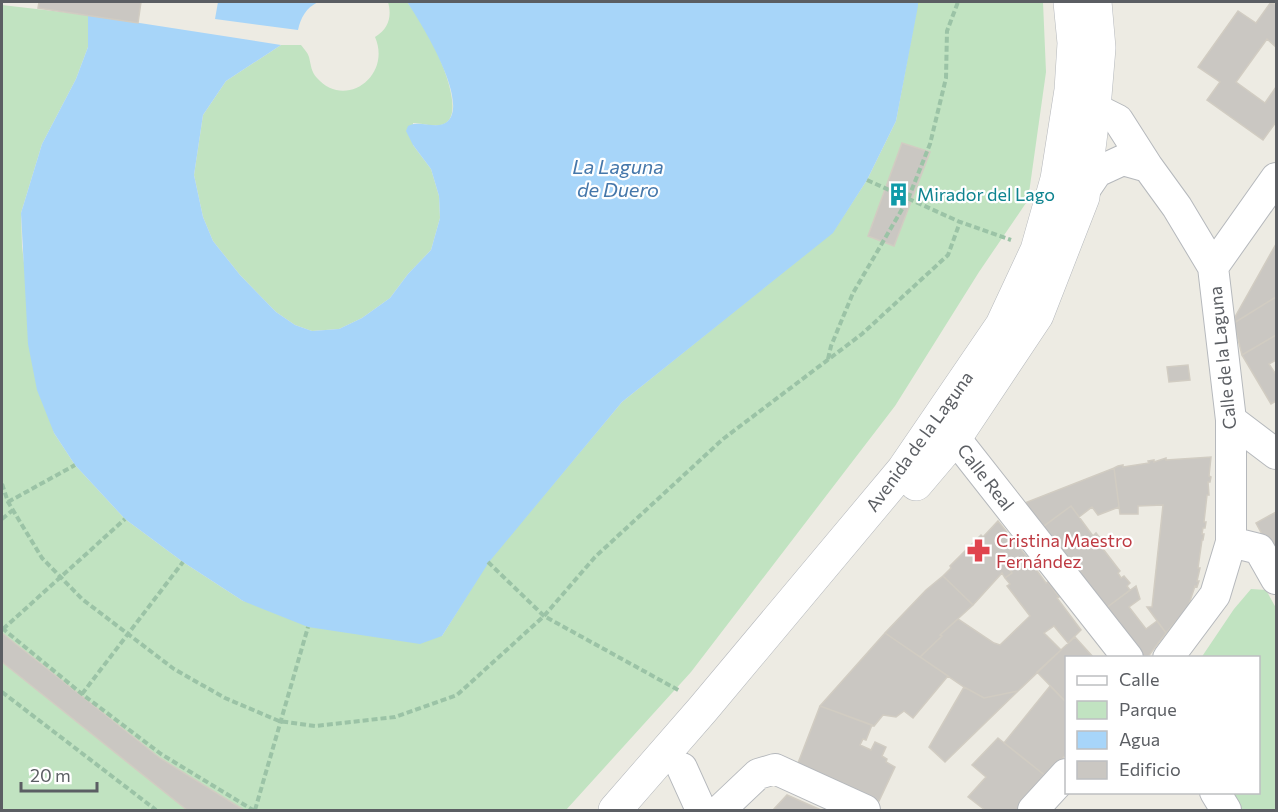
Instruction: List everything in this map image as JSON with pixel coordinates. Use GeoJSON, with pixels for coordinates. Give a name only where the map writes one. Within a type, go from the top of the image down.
{"type":"FeatureCollection","features":[{"type":"Feature","properties":{"kind":"street","name":"Avenida de la Laguna"},"geometry":{"type":"LineString","coordinates":[[644,810],[682,768],[955,438],[1036,315],[1083,190],[1082,108],[1070,2]]}},
{"type":"Feature","properties":{"kind":"street","name":"Avenida de la Laguna"},"geometry":{"type":"LineString","coordinates":[[615,810],[703,709],[903,470],[1002,325],[1036,250],[1057,179],[1082,108],[1099,48],[1095,2]]}},
{"type":"Feature","properties":{"kind":"street","name":"Calle de la Laguna"},"geometry":{"type":"LineString","coordinates":[[1082,108],[1118,120],[1148,167],[1178,207],[1213,267],[1231,420],[1231,542],[1215,595],[1169,656]]}},
{"type":"Feature","properties":{"kind":"street"},"geometry":{"type":"LineString","coordinates":[[1083,190],[1097,172],[1123,160],[1148,167]]}},
{"type":"Feature","properties":{"kind":"street"},"geometry":{"type":"LineString","coordinates":[[1213,267],[1276,178]]}},
{"type":"Feature","properties":{"kind":"street"},"geometry":{"type":"LineString","coordinates":[[1231,420],[1276,454]]}},
{"type":"Feature","properties":{"kind":"street","name":"Calle Real"},"geometry":{"type":"LineString","coordinates":[[955,438],[1127,656]]}},
{"type":"Feature","properties":{"kind":"street"},"geometry":{"type":"LineString","coordinates":[[1231,542],[1259,549],[1276,579]]}},
{"type":"Feature","properties":{"kind":"street"},"geometry":{"type":"LineString","coordinates":[[682,768],[701,810]]}},
{"type":"Feature","properties":{"kind":"street"},"geometry":{"type":"LineString","coordinates":[[720,810],[758,774],[775,770],[865,810]]}},
{"type":"Feature","properties":{"kind":"street"},"geometry":{"type":"LineString","coordinates":[[1033,810],[1065,775]]}},
{"type":"Feature","properties":{"kind":"street"},"geometry":{"type":"LineString","coordinates":[[1216,794],[1226,810]]}},
{"type":"Feature","properties":{"kind":"path"},"geometry":{"type":"LineString","coordinates":[[828,360],[831,346],[853,292],[908,199],[930,144],[946,78],[947,31],[958,2]]}},
{"type":"Feature","properties":{"kind":"path"},"geometry":{"type":"LineString","coordinates":[[867,180],[960,222],[1014,243]]}},
{"type":"Feature","properties":{"kind":"path"},"geometry":{"type":"LineString","coordinates":[[2,484],[8,502],[42,558],[82,599],[174,669],[225,698],[279,722],[315,726],[395,717],[458,695],[544,616],[595,558],[723,439],[862,334],[948,255],[960,222]]}},
{"type":"Feature","properties":{"kind":"path"},"geometry":{"type":"LineString","coordinates":[[8,502],[75,465]]}},
{"type":"Feature","properties":{"kind":"path"},"geometry":{"type":"LineString","coordinates":[[2,519],[13,510]]}},
{"type":"Feature","properties":{"kind":"path"},"geometry":{"type":"LineString","coordinates":[[125,519],[2,628],[82,694],[161,754],[254,810],[308,627]]}},
{"type":"Feature","properties":{"kind":"path"},"geometry":{"type":"LineString","coordinates":[[82,694],[183,562]]}},
{"type":"Feature","properties":{"kind":"path"},"geometry":{"type":"LineString","coordinates":[[489,562],[544,616],[682,692]]}},
{"type":"Feature","properties":{"kind":"path"},"geometry":{"type":"LineString","coordinates":[[2,692],[156,810]]}},
{"type":"Feature","properties":{"kind":"green space"},"geometry":{"type":"Polygon","coordinates":[[[388,2],[407,2],[430,36],[448,80],[452,109],[449,119],[441,125],[413,123],[413,145],[431,169],[439,196],[440,218],[431,250],[408,274],[390,298],[362,318],[339,329],[312,331],[295,325],[276,312],[240,275],[213,241],[203,217],[194,175],[203,115],[226,81],[281,45],[301,45],[308,56],[315,76],[328,87],[340,91],[363,84],[372,76],[377,64],[379,51],[375,37],[384,30],[388,22],[390,12],[388,2]]]}},
{"type":"Feature","properties":{"kind":"green space"},"geometry":{"type":"Polygon","coordinates":[[[918,2],[1043,2],[1046,72],[1028,200],[979,272],[895,406],[691,672],[566,810],[2,810],[2,5],[88,15],[88,47],[76,79],[42,144],[21,213],[26,279],[54,433],[75,465],[125,519],[183,562],[243,601],[442,636],[488,562],[622,402],[833,232],[867,180],[896,121],[918,2]]]}},
{"type":"Feature","properties":{"kind":"green space"},"geometry":{"type":"Polygon","coordinates":[[[1251,589],[1266,590],[1276,608],[1276,810],[1242,810],[1232,794],[1260,794],[1260,656],[1202,656],[1234,609],[1251,589]]]}},
{"type":"Feature","properties":{"kind":"water"},"geometry":{"type":"Polygon","coordinates":[[[218,2],[318,2],[305,13],[298,30],[215,19],[218,2]]]}},
{"type":"Feature","properties":{"kind":"water","name":"La Laguna de Duero"},"geometry":{"type":"Polygon","coordinates":[[[407,2],[918,2],[896,121],[867,180],[833,233],[622,402],[489,562],[442,636],[420,644],[308,627],[243,601],[183,562],[125,519],[75,465],[54,433],[37,390],[28,344],[21,213],[42,144],[76,79],[88,47],[88,15],[281,45],[226,81],[203,115],[194,175],[203,217],[213,241],[240,275],[276,312],[295,325],[312,331],[339,329],[362,318],[390,298],[408,274],[431,250],[440,218],[439,196],[431,169],[413,145],[406,131],[412,124],[439,125],[448,121],[453,111],[452,96],[448,79],[431,42],[407,2]]]}},
{"type":"Feature","properties":{"kind":"building"},"geometry":{"type":"Polygon","coordinates":[[[39,2],[141,2],[138,23],[38,8],[39,2]]]}},
{"type":"Feature","properties":{"kind":"building"},"geometry":{"type":"Polygon","coordinates":[[[1271,2],[1276,5],[1276,47],[1267,39],[1236,82],[1265,103],[1276,87],[1276,122],[1263,140],[1207,100],[1220,82],[1198,67],[1238,11],[1256,23],[1271,2]]]}},
{"type":"Feature","properties":{"kind":"building","name":"Mirador del Lago"},"geometry":{"type":"Polygon","coordinates":[[[902,143],[930,152],[894,246],[868,236],[902,143]]]}},
{"type":"Feature","properties":{"kind":"building"},"geometry":{"type":"Polygon","coordinates":[[[1276,244],[1276,297],[1234,323],[1235,317],[1276,244]]]}},
{"type":"Feature","properties":{"kind":"building"},"geometry":{"type":"Polygon","coordinates":[[[1276,297],[1276,335],[1242,355],[1234,323],[1276,297]]]}},
{"type":"Feature","properties":{"kind":"building"},"geometry":{"type":"Polygon","coordinates":[[[1276,335],[1276,360],[1269,364],[1276,372],[1276,401],[1271,404],[1242,355],[1276,335]]]}},
{"type":"Feature","properties":{"kind":"building"},"geometry":{"type":"Polygon","coordinates":[[[1188,365],[1190,380],[1169,382],[1167,367],[1188,365]]]}},
{"type":"Feature","properties":{"kind":"building"},"geometry":{"type":"Polygon","coordinates":[[[1211,457],[1209,476],[1211,477],[1208,482],[1209,495],[1207,495],[1204,522],[1206,522],[1203,528],[1198,568],[1200,568],[1197,581],[1199,581],[1188,607],[1166,633],[1147,607],[1152,607],[1163,505],[1138,506],[1138,514],[1120,514],[1114,468],[1166,458],[1166,460],[1211,457]]]}},
{"type":"Feature","properties":{"kind":"building"},"geometry":{"type":"Polygon","coordinates":[[[1114,468],[1119,507],[1098,515],[1092,507],[1079,517],[1071,506],[1040,529],[1022,504],[1114,468]]]}},
{"type":"Feature","properties":{"kind":"building"},"geometry":{"type":"Polygon","coordinates":[[[1071,506],[1093,536],[1096,533],[1103,542],[1100,545],[1120,571],[1118,573],[1121,578],[1124,576],[1130,583],[1127,586],[1130,590],[1102,611],[1040,529],[1071,506]]]}},
{"type":"Feature","properties":{"kind":"building"},"geometry":{"type":"Polygon","coordinates":[[[1276,512],[1276,560],[1256,523],[1276,512]]]}},
{"type":"Feature","properties":{"kind":"building"},"geometry":{"type":"Polygon","coordinates":[[[998,521],[1027,557],[1010,570],[1012,573],[1005,578],[1002,573],[973,605],[943,576],[981,535],[983,537],[998,521]]]}},
{"type":"Feature","properties":{"kind":"building"},"geometry":{"type":"Polygon","coordinates":[[[1027,557],[1046,583],[1048,582],[1081,630],[1068,643],[1054,626],[1044,633],[1061,650],[1018,691],[984,698],[920,657],[958,619],[1000,645],[1030,616],[1007,586],[1010,584],[1005,578],[1012,573],[1010,570],[1027,557]]]}},
{"type":"Feature","properties":{"kind":"building"},"geometry":{"type":"Polygon","coordinates":[[[943,576],[973,605],[920,657],[885,633],[926,590],[943,576]]]}},
{"type":"Feature","properties":{"kind":"building"},"geometry":{"type":"Polygon","coordinates":[[[1136,586],[1140,599],[1129,607],[1146,629],[1157,621],[1166,633],[1149,656],[1135,656],[1102,611],[1136,586]]]}},
{"type":"Feature","properties":{"kind":"building"},"geometry":{"type":"Polygon","coordinates":[[[2,633],[160,758],[244,810],[187,810],[2,662],[2,633]]]}},
{"type":"Feature","properties":{"kind":"building"},"geometry":{"type":"Polygon","coordinates":[[[885,633],[948,676],[913,718],[904,711],[896,717],[883,715],[874,726],[820,706],[885,633]]]}},
{"type":"Feature","properties":{"kind":"building"},"geometry":{"type":"Polygon","coordinates":[[[1075,637],[1092,656],[1065,656],[1065,701],[1037,672],[1075,637]]]}},
{"type":"Feature","properties":{"kind":"building"},"geometry":{"type":"Polygon","coordinates":[[[1050,686],[1065,701],[1065,755],[1047,777],[1004,743],[1050,686]]]}},
{"type":"Feature","properties":{"kind":"building"},"geometry":{"type":"Polygon","coordinates":[[[964,687],[984,698],[1018,691],[945,762],[929,747],[964,687]]]}},
{"type":"Feature","properties":{"kind":"building"},"geometry":{"type":"Polygon","coordinates":[[[820,706],[872,725],[866,740],[863,739],[860,745],[871,750],[875,742],[886,747],[882,756],[887,759],[886,762],[895,767],[879,801],[798,763],[820,706]]]}},
{"type":"Feature","properties":{"kind":"building"},"geometry":{"type":"Polygon","coordinates":[[[998,738],[1047,777],[1020,810],[985,810],[968,797],[986,777],[972,765],[998,738]]]}},
{"type":"Feature","properties":{"kind":"building"},"geometry":{"type":"Polygon","coordinates":[[[787,795],[821,810],[773,810],[787,795]]]}},
{"type":"Feature","properties":{"kind":"place","name":"Mirador del Lago"},"geometry":{"type":"Point","coordinates":[899,194]}},
{"type":"Feature","properties":{"kind":"place","name":"Cristina Maestro Fernández"},"geometry":{"type":"Point","coordinates":[978,550]}}]}
